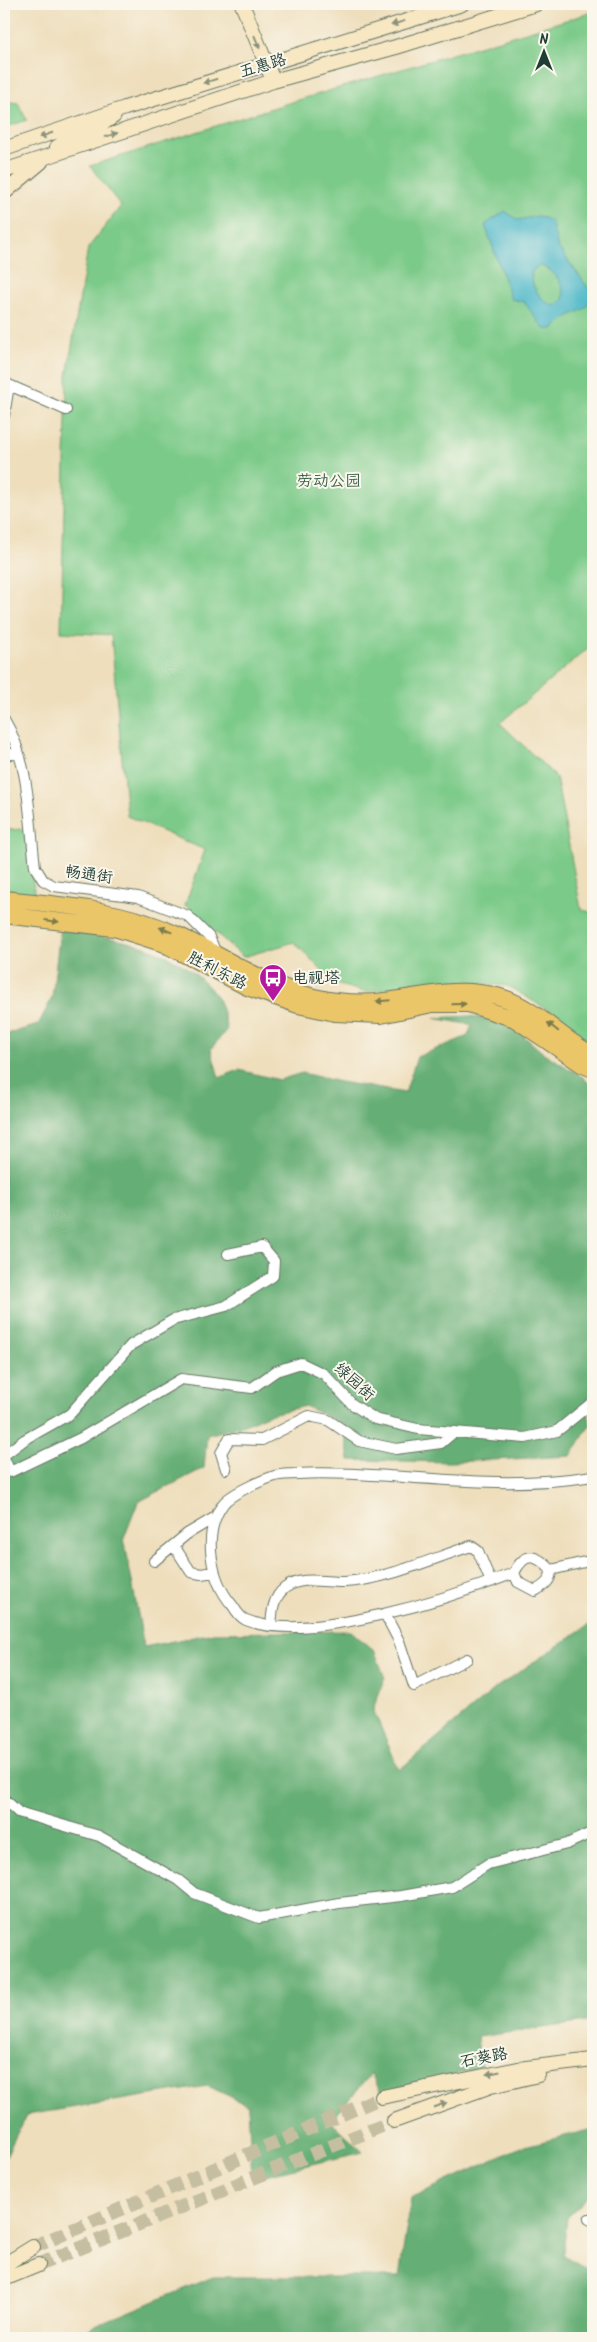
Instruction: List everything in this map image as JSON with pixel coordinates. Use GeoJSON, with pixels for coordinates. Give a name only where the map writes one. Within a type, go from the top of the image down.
{"type":"FeatureCollection","features":[{"type":"Feature","properties":{"kind":"main road"},"geometry":{"type":"LineString","coordinates":[[242,4],[273,81]]}},
{"type":"Feature","properties":{"kind":"main road","name":"五惠路"},"geometry":{"type":"LineString","coordinates":[[4,150],[125,108],[462,4]]}},
{"type":"Feature","properties":{"kind":"main road"},"geometry":{"type":"LineString","coordinates":[[266,64],[296,68],[516,4]]}},
{"type":"Feature","properties":{"kind":"main road","name":"五惠路"},"geometry":{"type":"LineString","coordinates":[[4,171],[273,81],[396,47],[536,4]]}},
{"type":"Feature","properties":{"kind":"main road"},"geometry":{"type":"LineString","coordinates":[[4,192],[63,142],[101,126],[125,108]]}},
{"type":"Feature","properties":{"kind":"main road"},"geometry":{"type":"LineString","coordinates":[[4,899],[128,917],[174,933],[248,972],[296,992],[316,998],[346,1001],[383,1001],[436,991],[498,996],[521,1005],[593,1055]]}},
{"type":"Feature","properties":{"kind":"main road","name":"胜利东路"},"geometry":{"type":"LineString","coordinates":[[4,914],[114,928],[164,944],[247,987],[298,1005],[335,1013],[380,1015],[432,1004],[468,1004],[515,1019],[583,1065],[593,1069]]}},
{"type":"Feature","properties":{"kind":"main road","name":"石葵路"},"geometry":{"type":"LineString","coordinates":[[382,2097],[518,2069],[593,2060]]}},
{"type":"Feature","properties":{"kind":"main road"},"geometry":{"type":"LineString","coordinates":[[394,2121],[509,2081],[558,2071],[593,2069]]}},
{"type":"Feature","properties":{"kind":"main road"},"geometry":{"type":"LineString","coordinates":[[4,2265],[33,2246]]}},
{"type":"Feature","properties":{"kind":"main road"},"geometry":{"type":"LineString","coordinates":[[4,2279],[38,2265]]}},
{"type":"Feature","properties":{"kind":"street"},"geometry":{"type":"LineString","coordinates":[[4,416],[6,383],[66,410]]}},
{"type":"Feature","properties":{"kind":"street","name":"畅通街"},"geometry":{"type":"LineString","coordinates":[[4,719],[14,736],[23,769],[35,867],[43,880],[54,886],[138,897],[188,916],[209,937],[217,955]]}},
{"type":"Feature","properties":{"kind":"street"},"geometry":{"type":"LineString","coordinates":[[4,755],[18,753]]}},
{"type":"Feature","properties":{"kind":"street","name":"绿园街"},"geometry":{"type":"LineString","coordinates":[[228,1254],[262,1247],[274,1261],[273,1276],[226,1306],[173,1320],[131,1345],[70,1414],[24,1440],[4,1456],[10,1472],[81,1438],[181,1379],[252,1388],[276,1371],[301,1362],[324,1374],[352,1404],[374,1419],[418,1430],[524,1438],[557,1431],[593,1402]]}},
{"type":"Feature","properties":{"kind":"street"},"geometry":{"type":"LineString","coordinates":[[226,1469],[221,1453],[229,1439],[262,1440],[309,1416],[328,1420],[359,1441],[396,1449],[441,1443],[454,1432]]}},
{"type":"Feature","properties":{"kind":"street"},"geometry":{"type":"LineString","coordinates":[[552,1570],[540,1558],[528,1558],[519,1562],[514,1573],[491,1582],[385,1614],[320,1626],[271,1626],[244,1620],[226,1599],[214,1572],[211,1558],[214,1518],[224,1501],[250,1486],[276,1476],[330,1472],[473,1482],[545,1482],[593,1476]]}},
{"type":"Feature","properties":{"kind":"street"},"geometry":{"type":"LineString","coordinates":[[154,1561],[187,1534],[214,1518]]}},
{"type":"Feature","properties":{"kind":"street"},"geometry":{"type":"LineString","coordinates":[[174,1546],[191,1572],[202,1574],[214,1572]]}},
{"type":"Feature","properties":{"kind":"street"},"geometry":{"type":"LineString","coordinates":[[271,1626],[276,1597],[286,1587],[302,1581],[345,1582],[376,1577],[471,1546],[478,1551],[491,1582]]}},
{"type":"Feature","properties":{"kind":"street"},"geometry":{"type":"LineString","coordinates":[[552,1570],[593,1560]]}},
{"type":"Feature","properties":{"kind":"street"},"geometry":{"type":"LineString","coordinates":[[514,1573],[518,1582],[535,1591],[545,1585],[551,1577],[552,1570]]}},
{"type":"Feature","properties":{"kind":"street"},"geometry":{"type":"LineString","coordinates":[[385,1614],[399,1642],[414,1686],[467,1659]]}},
{"type":"Feature","properties":{"kind":"street"},"geometry":{"type":"LineString","coordinates":[[4,1799],[18,1812],[99,1836],[178,1880],[194,1893],[259,1918],[339,1903],[401,1896],[452,1887],[488,1864],[567,1844],[593,1832]]}},
{"type":"Feature","properties":{"kind":"green space","name":"劳动公园"},"geometry":{"type":"Polygon","coordinates":[[[593,12],[593,644],[500,723],[556,777],[581,909],[593,913],[593,1043],[585,1039],[556,1015],[508,986],[448,980],[365,992],[335,984],[294,942],[243,957],[185,905],[205,850],[127,816],[111,635],[61,632],[67,376],[88,248],[121,206],[90,166],[285,104],[593,12]]]}},
{"type":"Feature","properties":{"kind":"green space"},"geometry":{"type":"Polygon","coordinates":[[[4,101],[18,103],[27,120],[4,128],[4,101]]]}},
{"type":"Feature","properties":{"kind":"green space"},"geometry":{"type":"Polygon","coordinates":[[[25,829],[35,896],[4,892],[4,830],[25,829]]]}},
{"type":"Feature","properties":{"kind":"green space"},"geometry":{"type":"Polygon","coordinates":[[[60,930],[125,941],[145,947],[165,955],[201,979],[218,999],[227,1029],[211,1049],[219,1078],[239,1070],[279,1080],[302,1073],[340,1082],[405,1093],[417,1057],[468,1036],[472,1025],[434,1018],[471,1016],[510,1024],[542,1052],[584,1078],[593,1088],[593,1391],[587,1403],[590,1425],[571,1456],[451,1462],[349,1460],[344,1425],[305,1406],[267,1415],[242,1426],[207,1435],[204,1468],[138,1502],[124,1538],[144,1647],[213,1633],[351,1631],[375,1652],[385,1678],[373,1709],[399,1770],[497,1687],[593,1622],[593,2021],[477,2037],[481,2068],[381,2092],[371,2074],[330,2121],[363,2152],[252,2178],[248,2105],[208,2086],[26,2115],[4,2160],[4,1035],[38,1025],[52,998],[60,930]]]}},
{"type":"Feature","properties":{"kind":"green space"},"geometry":{"type":"Polygon","coordinates":[[[593,2129],[593,2191],[567,2218],[563,2255],[593,2272],[593,2338],[67,2338],[212,2277],[399,2277],[411,2198],[521,2147],[593,2129]]]}},
{"type":"Feature","properties":{"kind":"water"},"geometry":{"type":"Polygon","coordinates":[[[505,211],[518,220],[538,216],[551,221],[558,247],[589,289],[591,297],[586,308],[567,317],[553,329],[544,329],[524,302],[511,299],[485,225],[505,211]],[[539,266],[532,271],[532,282],[541,297],[554,306],[563,300],[562,289],[554,274],[539,266]]]}},
{"type":"Feature","properties":{"kind":"tunnel"},"geometry":{"type":"LineString","coordinates":[[33,2247],[382,2097]]}},
{"type":"Feature","properties":{"kind":"tunnel"},"geometry":{"type":"LineString","coordinates":[[38,2265],[394,2121]]}},
{"type":"Feature","properties":{"kind":"place","name":"电视塔"},"geometry":{"type":"Point","coordinates":[273,1002]}}]}
